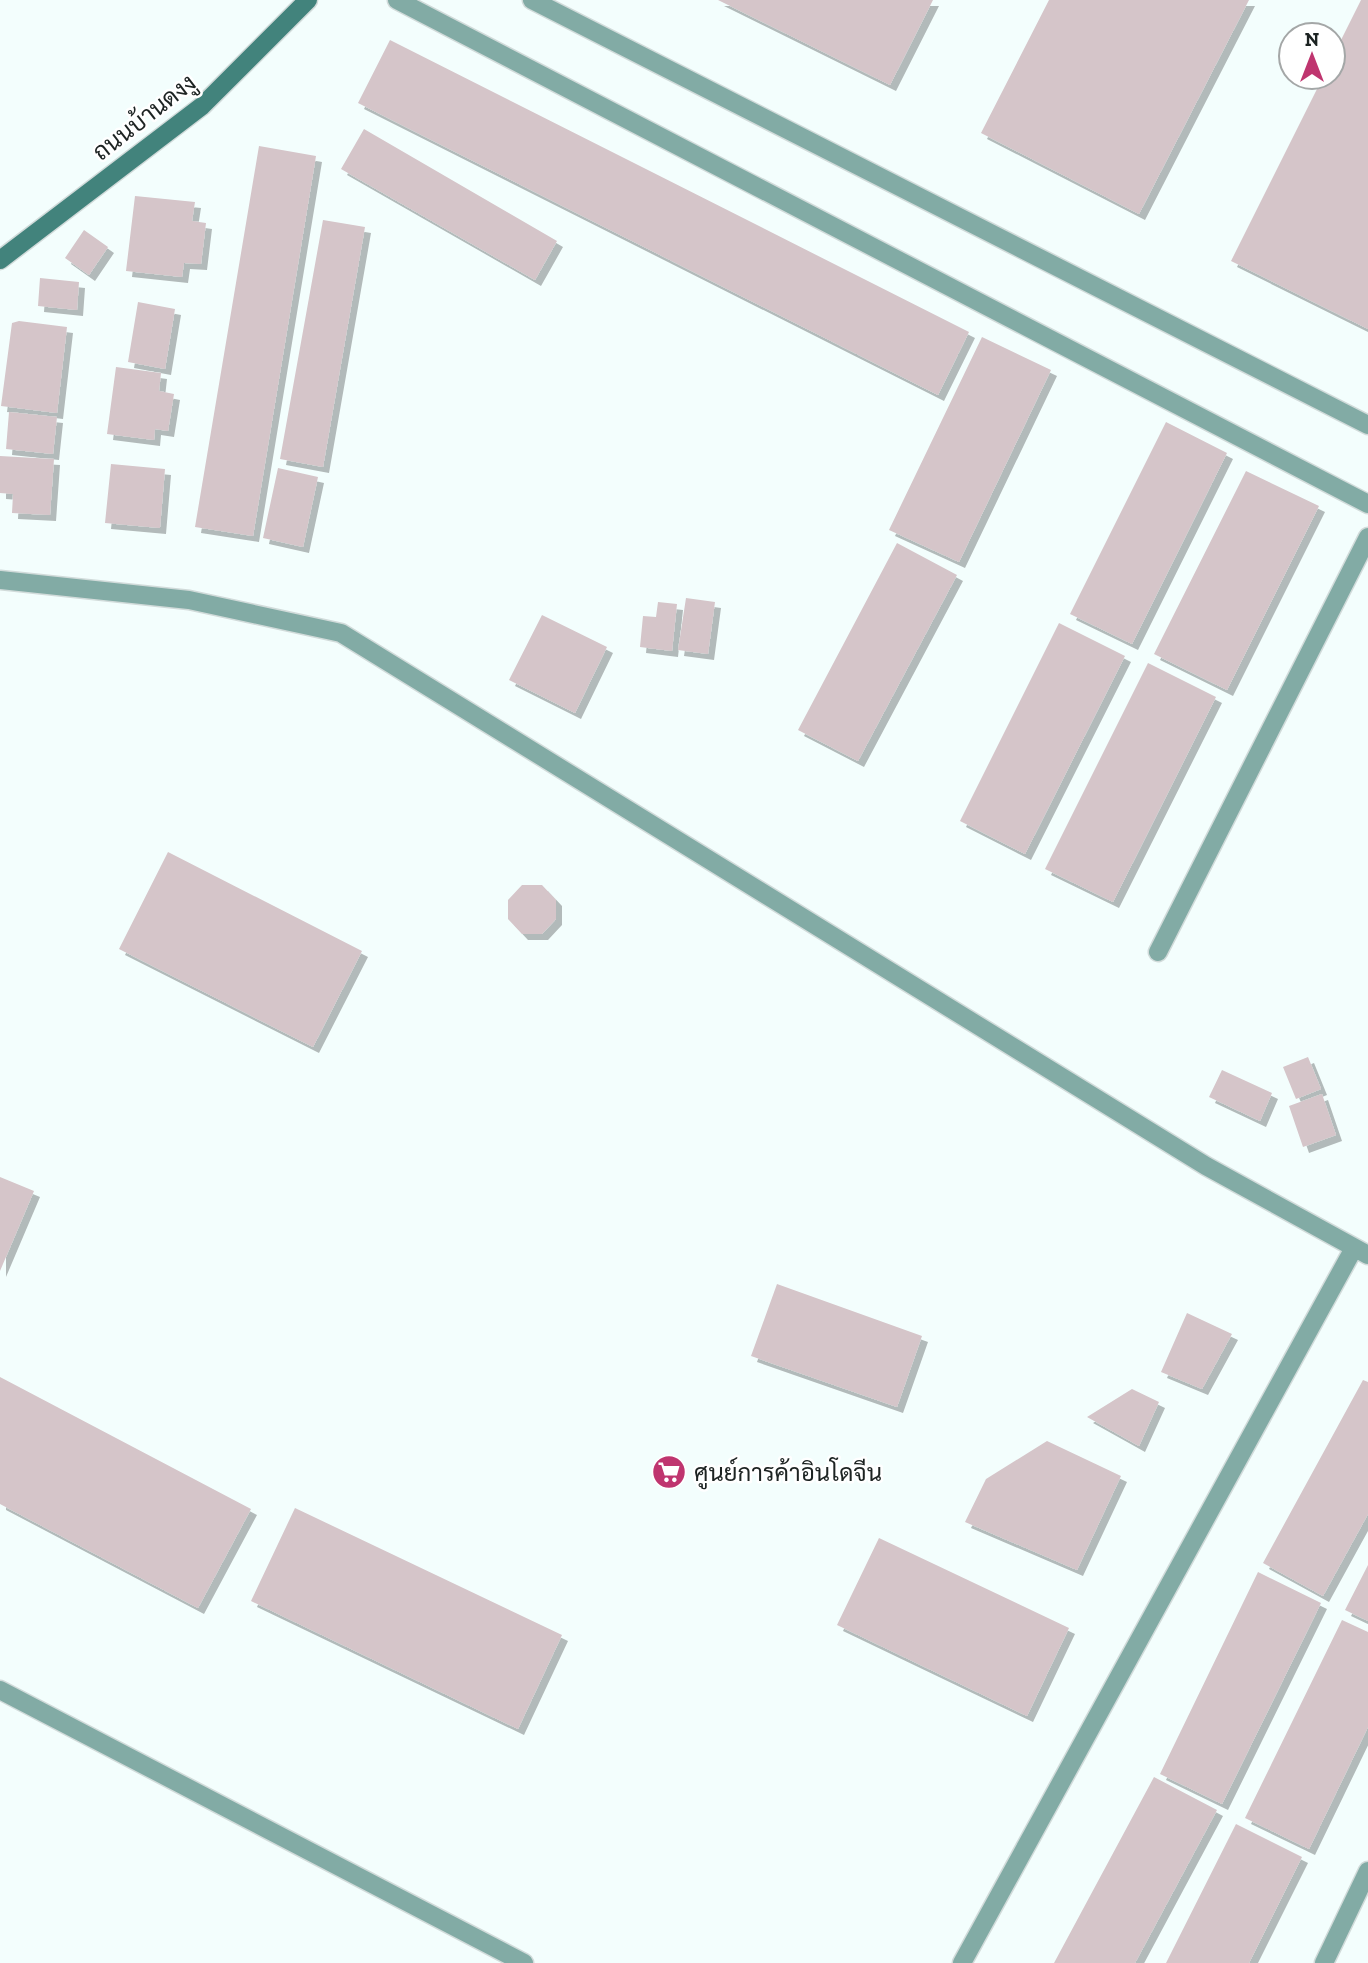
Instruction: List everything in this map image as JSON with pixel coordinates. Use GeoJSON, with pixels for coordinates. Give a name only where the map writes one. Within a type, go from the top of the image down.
{"type":"FeatureCollection","features":[{"type":"Feature","properties":{"kind":"street","name":"ถนนบ้านดงงู"},"geometry":{"type":"LineString","coordinates":[[0,260],[202,106],[308,0]]}},
{"type":"Feature","properties":{"kind":"street"},"geometry":{"type":"LineString","coordinates":[[397,0],[1368,504]]}},
{"type":"Feature","properties":{"kind":"street"},"geometry":{"type":"LineString","coordinates":[[532,0],[1368,425]]}},
{"type":"Feature","properties":{"kind":"street"},"geometry":{"type":"LineString","coordinates":[[1158,952],[1368,537]]}},
{"type":"Feature","properties":{"kind":"street"},"geometry":{"type":"LineString","coordinates":[[0,580],[189,600],[341,633],[1206,1166],[1361,1251],[962,1963]]}},
{"type":"Feature","properties":{"kind":"street"},"geometry":{"type":"LineString","coordinates":[[0,1690],[524,1963]]}},
{"type":"Feature","properties":{"kind":"street"},"geometry":{"type":"LineString","coordinates":[[1324,1963],[1368,1871]]}},
{"type":"Feature","properties":{"kind":"building"},"geometry":{"type":"Polygon","coordinates":[[[718,0],[933,0],[890,85],[718,0]]]}},
{"type":"Feature","properties":{"kind":"building"},"geometry":{"type":"Polygon","coordinates":[[[1049,0],[1249,0],[1139,214],[981,133],[1049,0]]]}},
{"type":"Feature","properties":{"kind":"building"},"geometry":{"type":"Polygon","coordinates":[[[1361,0],[1368,0],[1368,329],[1231,261],[1316,91],[1347,91],[1347,28],[1361,0]]]}},
{"type":"Feature","properties":{"kind":"building"},"geometry":{"type":"Polygon","coordinates":[[[390,40],[969,332],[938,395],[358,103],[390,40]]]}},
{"type":"Feature","properties":{"kind":"building"},"geometry":{"type":"Polygon","coordinates":[[[364,129],[557,241],[535,280],[341,169],[364,129]]]}},
{"type":"Feature","properties":{"kind":"building"},"geometry":{"type":"Polygon","coordinates":[[[259,146],[316,156],[253,536],[195,527],[259,146]]]}},
{"type":"Feature","properties":{"kind":"building"},"geometry":{"type":"Polygon","coordinates":[[[135,196],[195,202],[192,221],[206,223],[201,264],[184,263],[182,277],[126,271],[135,196]]]}},
{"type":"Feature","properties":{"kind":"building"},"geometry":{"type":"Polygon","coordinates":[[[323,220],[365,227],[323,467],[280,459],[323,220]]]}},
{"type":"Feature","properties":{"kind":"building"},"geometry":{"type":"Polygon","coordinates":[[[84,230],[108,247],[89,275],[65,258],[84,230]]]}},
{"type":"Feature","properties":{"kind":"building"},"geometry":{"type":"Polygon","coordinates":[[[40,278],[79,282],[77,310],[38,306],[40,278]]]}},
{"type":"Feature","properties":{"kind":"building"},"geometry":{"type":"Polygon","coordinates":[[[138,302],[175,309],[165,369],[128,362],[138,302]]]}},
{"type":"Feature","properties":{"kind":"building"},"geometry":{"type":"Polygon","coordinates":[[[19,321],[67,327],[57,413],[1,406],[12,323],[19,321]]]}},
{"type":"Feature","properties":{"kind":"building"},"geometry":{"type":"Polygon","coordinates":[[[982,337],[1051,370],[959,562],[889,530],[982,337]]]}},
{"type":"Feature","properties":{"kind":"building"},"geometry":{"type":"Polygon","coordinates":[[[116,367],[161,373],[159,391],[174,394],[168,431],[155,429],[154,440],[107,434],[116,367]]]}},
{"type":"Feature","properties":{"kind":"building"},"geometry":{"type":"Polygon","coordinates":[[[9,412],[57,417],[53,454],[6,449],[9,412]]]}},
{"type":"Feature","properties":{"kind":"building"},"geometry":{"type":"Polygon","coordinates":[[[1166,422],[1227,453],[1132,644],[1070,614],[1166,422]]]}},
{"type":"Feature","properties":{"kind":"building"},"geometry":{"type":"Polygon","coordinates":[[[0,456],[54,459],[50,515],[12,513],[13,494],[0,493],[0,456]]]}},
{"type":"Feature","properties":{"kind":"building"},"geometry":{"type":"Polygon","coordinates":[[[111,464],[165,469],[160,528],[105,523],[111,464]]]}},
{"type":"Feature","properties":{"kind":"building"},"geometry":{"type":"Polygon","coordinates":[[[278,468],[318,477],[303,547],[263,538],[278,468]]]}},
{"type":"Feature","properties":{"kind":"building"},"geometry":{"type":"Polygon","coordinates":[[[1246,471],[1319,506],[1227,690],[1154,654],[1246,471]]]}},
{"type":"Feature","properties":{"kind":"building"},"geometry":{"type":"Polygon","coordinates":[[[897,543],[957,575],[858,761],[798,730],[897,543]]]}},
{"type":"Feature","properties":{"kind":"building"},"geometry":{"type":"Polygon","coordinates":[[[686,598],[715,602],[708,654],[678,650],[686,598]]]}},
{"type":"Feature","properties":{"kind":"building"},"geometry":{"type":"Polygon","coordinates":[[[658,602],[677,604],[672,651],[640,647],[643,616],[656,617],[658,602]]]}},
{"type":"Feature","properties":{"kind":"building"},"geometry":{"type":"Polygon","coordinates":[[[542,615],[607,647],[575,713],[509,680],[542,615]]]}},
{"type":"Feature","properties":{"kind":"building"},"geometry":{"type":"Polygon","coordinates":[[[1059,623],[1125,656],[1025,854],[960,821],[1059,623]]]}},
{"type":"Feature","properties":{"kind":"building"},"geometry":{"type":"Polygon","coordinates":[[[1148,663],[1216,697],[1113,902],[1045,869],[1148,663]]]}},
{"type":"Feature","properties":{"kind":"building"},"geometry":{"type":"Polygon","coordinates":[[[168,852],[362,951],[313,1047],[119,949],[168,852]]]}},
{"type":"Feature","properties":{"kind":"building"},"geometry":{"type":"Polygon","coordinates":[[[522,885],[542,885],[556,900],[556,919],[542,934],[522,934],[508,919],[508,900],[522,885]]]}},
{"type":"Feature","properties":{"kind":"building"},"geometry":{"type":"Polygon","coordinates":[[[1308,1057],[1321,1089],[1296,1099],[1283,1067],[1308,1057]]]}},
{"type":"Feature","properties":{"kind":"building"},"geometry":{"type":"Polygon","coordinates":[[[1222,1070],[1272,1093],[1260,1121],[1209,1097],[1222,1070]]]}},
{"type":"Feature","properties":{"kind":"building"},"geometry":{"type":"Polygon","coordinates":[[[1322,1094],[1336,1135],[1303,1147],[1289,1106],[1322,1094]]]}},
{"type":"Feature","properties":{"kind":"building"},"geometry":{"type":"Polygon","coordinates":[[[0,1177],[34,1191],[0,1271],[0,1177]]]}},
{"type":"Feature","properties":{"kind":"building"},"geometry":{"type":"Polygon","coordinates":[[[777,1284],[922,1336],[897,1407],[751,1356],[777,1284]]]}},
{"type":"Feature","properties":{"kind":"building"},"geometry":{"type":"Polygon","coordinates":[[[1187,1313],[1232,1334],[1202,1389],[1161,1372],[1187,1313]]]}},
{"type":"Feature","properties":{"kind":"building"},"geometry":{"type":"Polygon","coordinates":[[[0,1377],[251,1509],[198,1608],[0,1504],[0,1377]]]}},
{"type":"Feature","properties":{"kind":"building"},"geometry":{"type":"Polygon","coordinates":[[[1363,1380],[1368,1382],[1368,1514],[1323,1596],[1263,1563],[1363,1380]]]}},
{"type":"Feature","properties":{"kind":"building"},"geometry":{"type":"Polygon","coordinates":[[[1132,1389],[1159,1402],[1139,1446],[1087,1417],[1132,1389]]]}},
{"type":"Feature","properties":{"kind":"building"},"geometry":{"type":"Polygon","coordinates":[[[1047,1441],[1121,1476],[1077,1570],[965,1522],[986,1479],[1047,1441]]]}},
{"type":"Feature","properties":{"kind":"building"},"geometry":{"type":"Polygon","coordinates":[[[295,1508],[562,1635],[518,1729],[251,1601],[295,1508]]]}},
{"type":"Feature","properties":{"kind":"building"},"geometry":{"type":"Polygon","coordinates":[[[879,1538],[1069,1628],[1027,1716],[837,1625],[879,1538]]]}},
{"type":"Feature","properties":{"kind":"building"},"geometry":{"type":"Polygon","coordinates":[[[1368,1565],[1368,1621],[1345,1610],[1368,1565]]]}},
{"type":"Feature","properties":{"kind":"building"},"geometry":{"type":"Polygon","coordinates":[[[1258,1572],[1321,1603],[1222,1804],[1160,1774],[1258,1572]]]}},
{"type":"Feature","properties":{"kind":"building"},"geometry":{"type":"Polygon","coordinates":[[[1342,1620],[1368,1632],[1368,1727],[1309,1849],[1245,1818],[1342,1620]]]}},
{"type":"Feature","properties":{"kind":"building"},"geometry":{"type":"Polygon","coordinates":[[[1154,1777],[1217,1810],[1135,1963],[1054,1963],[1154,1777]]]}},
{"type":"Feature","properties":{"kind":"building"},"geometry":{"type":"Polygon","coordinates":[[[1236,1824],[1302,1857],[1249,1963],[1166,1963],[1236,1824]]]}},
{"type":"Feature","properties":{"kind":"place","name":"ศูนย์การค้าอินโดจีน"},"geometry":{"type":"Point","coordinates":[669,1472]}}]}
